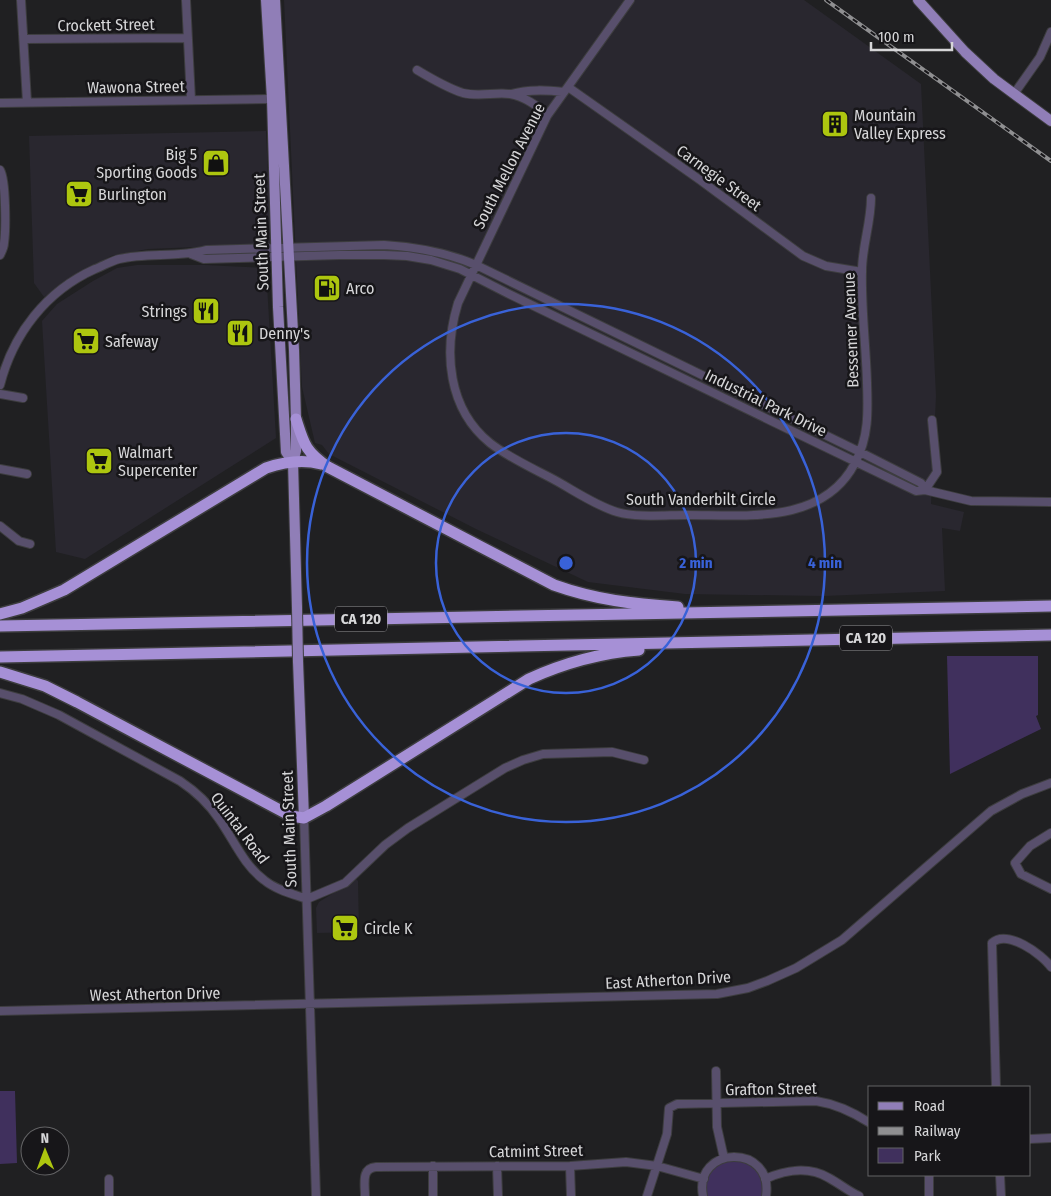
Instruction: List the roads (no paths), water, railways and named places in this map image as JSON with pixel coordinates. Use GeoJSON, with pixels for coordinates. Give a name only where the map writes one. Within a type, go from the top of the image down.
{"type":"FeatureCollection","features":[{"type":"Feature","properties":{"kind":"highway"},"geometry":{"type":"LineString","coordinates":[[296,418],[309,452],[328,466],[554,585],[580,594],[628,604],[701,608],[722,612]]}},
{"type":"Feature","properties":{"kind":"highway"},"geometry":{"type":"LineString","coordinates":[[0,614],[31,605],[64,590],[266,468],[283,462],[311,462],[328,466]]}},
{"type":"Feature","properties":{"kind":"highway","name":"CA 120"},"geometry":{"type":"LineString","coordinates":[[0,626],[1051,606]]}},
{"type":"Feature","properties":{"kind":"highway","name":"CA 120"},"geometry":{"type":"LineString","coordinates":[[0,657],[1051,635]]}},
{"type":"Feature","properties":{"kind":"highway"},"geometry":{"type":"LineString","coordinates":[[0,672],[53,690],[291,816],[304,818],[529,679],[584,658],[660,648],[682,642]]}},
{"type":"Feature","properties":{"kind":"main road","name":"South Main Street"},"geometry":{"type":"LineString","coordinates":[[266,0],[272,99],[278,307],[286,452],[293,462]]}},
{"type":"Feature","properties":{"kind":"main road","name":"South Main Street"},"geometry":{"type":"LineString","coordinates":[[276,0],[294,350],[296,451],[293,462],[304,818]]}},
{"type":"Feature","properties":{"kind":"main road"},"geometry":{"type":"LineString","coordinates":[[918,0],[965,52],[994,79],[1051,120]]}},
{"type":"Feature","properties":{"kind":"main road"},"geometry":{"type":"LineString","coordinates":[[272,99],[275,103],[282,131]]}},
{"type":"Feature","properties":{"kind":"main road"},"geometry":{"type":"LineString","coordinates":[[278,307],[284,318],[288,345],[294,350]]}},
{"type":"Feature","properties":{"kind":"main road"},"geometry":{"type":"LineString","coordinates":[[283,393],[295,393]]}},
{"type":"Feature","properties":{"kind":"street"},"geometry":{"type":"LineString","coordinates":[[21,0],[27,102]]}},
{"type":"Feature","properties":{"kind":"street"},"geometry":{"type":"LineString","coordinates":[[186,0],[191,100]]}},
{"type":"Feature","properties":{"kind":"street","name":"South Mellon Avenue"},"geometry":{"type":"LineString","coordinates":[[472,274],[547,116],[630,0]]}},
{"type":"Feature","properties":{"kind":"street"},"geometry":{"type":"LineString","coordinates":[[1014,94],[1036,64],[1051,32]]}},
{"type":"Feature","properties":{"kind":"street","name":"Crockett Street"},"geometry":{"type":"LineString","coordinates":[[24,39],[188,38]]}},
{"type":"Feature","properties":{"kind":"street"},"geometry":{"type":"LineString","coordinates":[[417,70],[450,88],[464,93],[511,94],[522,91],[566,90]]}},
{"type":"Feature","properties":{"kind":"street","name":"Carnegie Street"},"geometry":{"type":"LineString","coordinates":[[566,90],[700,180],[803,256],[826,266],[862,272]]}},
{"type":"Feature","properties":{"kind":"street"},"geometry":{"type":"LineString","coordinates":[[511,94],[533,104],[547,116]]}},
{"type":"Feature","properties":{"kind":"street","name":"Wawona Street"},"geometry":{"type":"LineString","coordinates":[[0,104],[27,102],[272,99]]}},
{"type":"Feature","properties":{"kind":"street"},"geometry":{"type":"LineString","coordinates":[[0,170],[4,192],[2,231],[4,244],[0,255]]}},
{"type":"Feature","properties":{"kind":"street","name":"Bessemer Avenue"},"geometry":{"type":"LineString","coordinates":[[856,461],[867,433],[868,418],[862,272],[863,253],[871,215],[871,198]]}},
{"type":"Feature","properties":{"kind":"street","name":"Industrial Park Drive"},"geometry":{"type":"LineString","coordinates":[[288,252],[384,245],[409,247],[450,255],[476,265],[860,452],[921,483],[925,490]]}},
{"type":"Feature","properties":{"kind":"street","name":"Industrial Park Drive"},"geometry":{"type":"LineString","coordinates":[[0,385],[9,357],[20,336],[37,312],[53,295],[76,278],[120,259],[190,254],[206,250],[407,256],[447,264],[472,274],[916,491],[925,490],[971,501],[1051,502]]}},
{"type":"Feature","properties":{"kind":"street","name":"South Vanderbilt Circle"},"geometry":{"type":"LineString","coordinates":[[472,274],[453,318],[450,356],[451,376],[466,418],[490,443],[511,457],[603,506],[628,515],[756,515],[786,512],[806,506],[823,497],[840,482],[856,461]]}},
{"type":"Feature","properties":{"kind":"street"},"geometry":{"type":"LineString","coordinates":[[553,315],[558,306]]}},
{"type":"Feature","properties":{"kind":"street"},"geometry":{"type":"LineString","coordinates":[[596,335],[601,326]]}},
{"type":"Feature","properties":{"kind":"street"},"geometry":{"type":"LineString","coordinates":[[0,394],[23,398]]}},
{"type":"Feature","properties":{"kind":"street"},"geometry":{"type":"LineString","coordinates":[[925,490],[937,472],[932,420]]}},
{"type":"Feature","properties":{"kind":"street"},"geometry":{"type":"LineString","coordinates":[[0,469],[27,474]]}},
{"type":"Feature","properties":{"kind":"street"},"geometry":{"type":"LineString","coordinates":[[0,526],[19,540],[30,544]]}},
{"type":"Feature","properties":{"kind":"street","name":"Quintal Road"},"geometry":{"type":"LineString","coordinates":[[0,693],[22,699],[59,715],[191,788],[213,810],[237,850],[263,880],[284,891],[307,899]]}},
{"type":"Feature","properties":{"kind":"street"},"geometry":{"type":"LineString","coordinates":[[307,899],[345,883],[385,845],[408,828],[505,768],[523,760],[543,754],[612,752],[644,760]]}},
{"type":"Feature","properties":{"kind":"street","name":"East Atherton Drive"},"geometry":{"type":"LineString","coordinates":[[310,1004],[717,994],[748,988],[796,968],[842,940],[991,811],[1022,794],[1051,783]]}},
{"type":"Feature","properties":{"kind":"street","name":"South Main Street"},"geometry":{"type":"LineString","coordinates":[[304,818],[316,1196]]}},
{"type":"Feature","properties":{"kind":"street"},"geometry":{"type":"LineString","coordinates":[[1051,833],[1030,846],[1015,863],[1021,874],[1051,889]]}},
{"type":"Feature","properties":{"kind":"street"},"geometry":{"type":"LineString","coordinates":[[996,1086],[992,944],[995,940],[1006,939],[1032,949],[1044,958],[1051,967]]}},
{"type":"Feature","properties":{"kind":"street","name":"West Atherton Drive"},"geometry":{"type":"LineString","coordinates":[[0,1011],[310,1004]]}},
{"type":"Feature","properties":{"kind":"street"},"geometry":{"type":"LineString","coordinates":[[716,1071],[718,1139],[724,1158]]}},
{"type":"Feature","properties":{"kind":"street","name":"Grafton Street"},"geometry":{"type":"LineString","coordinates":[[657,1166],[667,1134],[669,1108],[677,1104],[816,1101],[842,1108],[868,1122]]}},
{"type":"Feature","properties":{"kind":"street"},"geometry":{"type":"LineString","coordinates":[[1031,1139],[1051,1138]]}},
{"type":"Feature","properties":{"kind":"street"},"geometry":{"type":"LineString","coordinates":[[704,1196],[704,1179],[710,1167],[724,1158],[736,1156],[750,1160],[758,1166],[765,1179],[766,1196]]}},
{"type":"Feature","properties":{"kind":"street","name":"Catmint Street"},"geometry":{"type":"LineString","coordinates":[[365,1196],[365,1175],[370,1167],[376,1166],[570,1166],[626,1162],[657,1166],[704,1179]]}},
{"type":"Feature","properties":{"kind":"street"},"geometry":{"type":"LineString","coordinates":[[432,1166],[433,1196]]}},
{"type":"Feature","properties":{"kind":"street"},"geometry":{"type":"LineString","coordinates":[[497,1166],[498,1196]]}},
{"type":"Feature","properties":{"kind":"street"},"geometry":{"type":"LineString","coordinates":[[570,1166],[570,1196]]}},
{"type":"Feature","properties":{"kind":"street"},"geometry":{"type":"LineString","coordinates":[[647,1196],[657,1166]]}},
{"type":"Feature","properties":{"kind":"street"},"geometry":{"type":"LineString","coordinates":[[765,1179],[780,1172],[806,1171],[829,1178],[848,1194],[859,1196]]}},
{"type":"Feature","properties":{"kind":"street"},"geometry":{"type":"LineString","coordinates":[[929,1176],[929,1196]]}},
{"type":"Feature","properties":{"kind":"street"},"geometry":{"type":"LineString","coordinates":[[1000,1176],[1001,1196]]}},
{"type":"Feature","properties":{"kind":"street"},"geometry":{"type":"LineString","coordinates":[[109,1179],[110,1196]]}},
{"type":"Feature","properties":{"kind":"railway"},"geometry":{"type":"LineString","coordinates":[[826,0],[1051,161]]}},
{"type":"Feature","properties":{"kind":"place","name":"Mountain Valley Express"},"geometry":{"type":"Point","coordinates":[835,124]}},
{"type":"Feature","properties":{"kind":"place","name":"Big 5 Sporting Goods"},"geometry":{"type":"Point","coordinates":[216,163]}},
{"type":"Feature","properties":{"kind":"place","name":"Burlington"},"geometry":{"type":"Point","coordinates":[79,194]}},
{"type":"Feature","properties":{"kind":"place","name":"Arco"},"geometry":{"type":"Point","coordinates":[327,288]}},
{"type":"Feature","properties":{"kind":"place","name":"Strings"},"geometry":{"type":"Point","coordinates":[206,311]}},
{"type":"Feature","properties":{"kind":"place","name":"Denny's"},"geometry":{"type":"Point","coordinates":[240,333]}},
{"type":"Feature","properties":{"kind":"place","name":"Safeway"},"geometry":{"type":"Point","coordinates":[86,341]}},
{"type":"Feature","properties":{"kind":"place","name":"Walmart Supercenter"},"geometry":{"type":"Point","coordinates":[99,461]}},
{"type":"Feature","properties":{"kind":"place","name":"Circle K"},"geometry":{"type":"Point","coordinates":[345,928]}}]}
